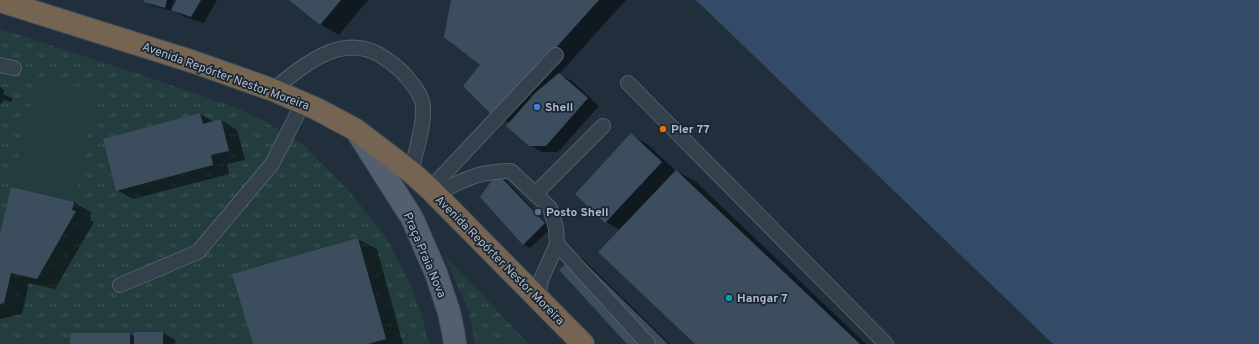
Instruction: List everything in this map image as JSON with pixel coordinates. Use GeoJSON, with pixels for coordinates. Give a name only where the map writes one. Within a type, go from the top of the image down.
{"type":"FeatureCollection","features":[{"type":"Feature","properties":{"kind":"highway","name":"Avenida Repórter Nestor Moreira"},"geometry":{"type":"LineString","coordinates":[[0,1],[194,62],[273,90],[317,109],[356,130],[411,172],[433,192],[583,344]]}},
{"type":"Feature","properties":{"kind":"main road","name":"Praça Praia Nova"},"geometry":{"type":"LineString","coordinates":[[356,130],[412,218],[440,286],[450,318],[455,344]]}},
{"type":"Feature","properties":{"kind":"lane"},"geometry":{"type":"LineString","coordinates":[[273,90],[307,63],[339,48],[362,47],[377,53],[401,70],[419,93],[423,108],[422,123],[411,172]]}},
{"type":"Feature","properties":{"kind":"lane"},"geometry":{"type":"LineString","coordinates":[[433,192],[556,55]]}},
{"type":"Feature","properties":{"kind":"lane"},"geometry":{"type":"LineString","coordinates":[[628,83],[886,344]]}},
{"type":"Feature","properties":{"kind":"lane"},"geometry":{"type":"LineString","coordinates":[[120,285],[198,252],[272,164],[304,103]]}},
{"type":"Feature","properties":{"kind":"lane"},"geometry":{"type":"LineString","coordinates":[[535,194],[603,126]]}},
{"type":"Feature","properties":{"kind":"lane"},"geometry":{"type":"LineString","coordinates":[[433,192],[472,176],[494,171],[511,171],[550,208],[556,228],[557,244],[541,280],[538,299]]}},
{"type":"Feature","properties":{"kind":"lane"},"geometry":{"type":"LineString","coordinates":[[557,244],[648,344]]}},
{"type":"Feature","properties":{"kind":"green space"},"geometry":{"type":"Polygon","coordinates":[[[0,29],[124,69],[234,107],[264,121],[305,146],[349,191],[387,239],[410,284],[422,316],[429,344],[0,344],[0,29]]]}},
{"type":"Feature","properties":{"kind":"green space"},"geometry":{"type":"Polygon","coordinates":[[[38,76],[97,91],[74,202],[11,187],[38,76]]]}},
{"type":"Feature","properties":{"kind":"green space"},"geometry":{"type":"Polygon","coordinates":[[[445,256],[529,344],[475,344],[469,312],[445,256]]]}},
{"type":"Feature","properties":{"kind":"water"},"geometry":{"type":"Polygon","coordinates":[[[695,0],[1259,0],[1259,344],[1053,344],[695,0]]]}},
{"type":"Feature","properties":{"kind":"building"},"geometry":{"type":"Polygon","coordinates":[[[144,0],[167,0],[165,8],[144,2],[144,0]]]}},
{"type":"Feature","properties":{"kind":"building"},"geometry":{"type":"Polygon","coordinates":[[[177,0],[201,0],[191,17],[171,10],[177,0]]]}},
{"type":"Feature","properties":{"kind":"building"},"geometry":{"type":"Polygon","coordinates":[[[289,0],[341,0],[320,25],[289,0]]]}},
{"type":"Feature","properties":{"kind":"building"},"geometry":{"type":"Polygon","coordinates":[[[451,0],[599,0],[553,51],[491,114],[463,86],[480,65],[444,37],[451,0]]]}},
{"type":"Feature","properties":{"kind":"building"},"geometry":{"type":"Polygon","coordinates":[[[559,73],[588,98],[546,146],[529,146],[506,126],[535,93],[559,73]]]}},
{"type":"Feature","properties":{"kind":"building"},"geometry":{"type":"Polygon","coordinates":[[[200,113],[203,124],[221,119],[229,151],[211,155],[213,165],[116,191],[103,139],[200,113]]]}},
{"type":"Feature","properties":{"kind":"building"},"geometry":{"type":"Polygon","coordinates":[[[631,133],[662,162],[605,223],[575,194],[631,133]]]}},
{"type":"Feature","properties":{"kind":"building","name":"Hangar 7"},"geometry":{"type":"Polygon","coordinates":[[[676,170],[860,344],[695,344],[598,252],[676,170]]]}},
{"type":"Feature","properties":{"kind":"building"},"geometry":{"type":"Polygon","coordinates":[[[497,173],[545,223],[523,245],[480,197],[497,173]]]}},
{"type":"Feature","properties":{"kind":"building"},"geometry":{"type":"Polygon","coordinates":[[[11,187],[74,202],[72,210],[76,211],[37,279],[11,273],[4,303],[0,304],[0,234],[11,187]]]}},
{"type":"Feature","properties":{"kind":"building"},"geometry":{"type":"Polygon","coordinates":[[[358,238],[386,339],[368,344],[253,344],[232,274],[358,238]]]}},
{"type":"Feature","properties":{"kind":"building"},"geometry":{"type":"Polygon","coordinates":[[[576,254],[668,344],[627,344],[559,270],[576,254]]]}},
{"type":"Feature","properties":{"kind":"building"},"geometry":{"type":"Polygon","coordinates":[[[134,332],[163,332],[163,344],[134,344],[134,332]]]}},
{"type":"Feature","properties":{"kind":"building"},"geometry":{"type":"Polygon","coordinates":[[[70,333],[130,333],[130,344],[70,344],[70,333]]]}},
{"type":"Feature","properties":{"kind":"place","name":"Shell"},"geometry":{"type":"Point","coordinates":[537,107]}},
{"type":"Feature","properties":{"kind":"place","name":"Pier 77"},"geometry":{"type":"Point","coordinates":[663,129]}},
{"type":"Feature","properties":{"kind":"place","name":"Posto Shell"},"geometry":{"type":"Point","coordinates":[538,212]}},
{"type":"Feature","properties":{"kind":"place","name":"Hangar 7"},"geometry":{"type":"Point","coordinates":[729,298]}}]}
